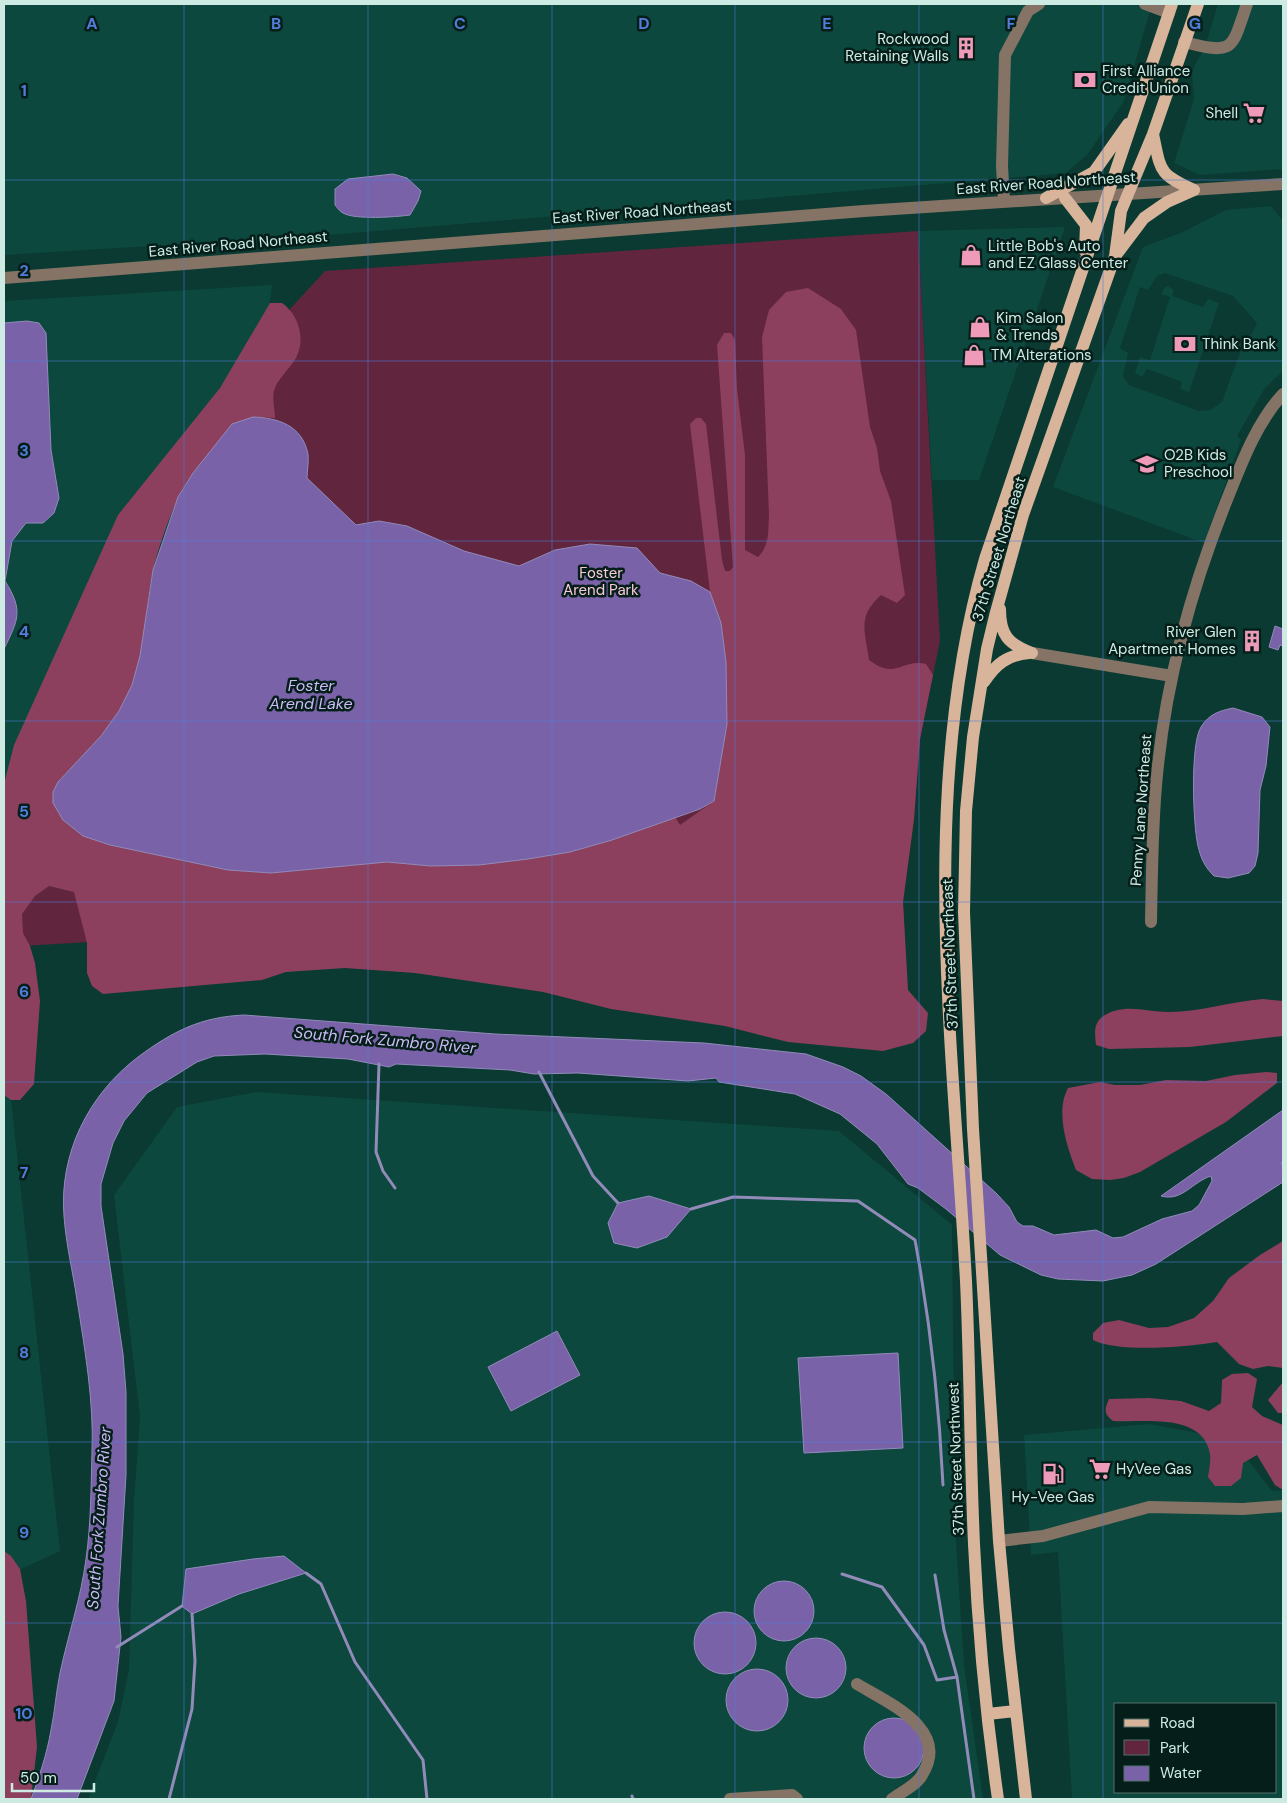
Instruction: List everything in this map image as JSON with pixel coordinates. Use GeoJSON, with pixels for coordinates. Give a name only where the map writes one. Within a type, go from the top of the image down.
{"type":"FeatureCollection","features":[{"type":"Feature","properties":{"kind":"main road","name":"37th Street Northeast"},"geometry":{"type":"LineString","coordinates":[[999,1540],[973,1129],[963,867],[973,737],[987,649],[1024,515],[1115,256],[1121,212],[1153,134],[1198,4]]}},
{"type":"Feature","properties":{"kind":"main road","name":"37th Street Northeast"},"geometry":{"type":"LineString","coordinates":[[956,1118],[945,888],[945,826],[959,681],[974,602],[983,568],[1170,8]]}},
{"type":"Feature","properties":{"kind":"main road"},"geometry":{"type":"LineString","coordinates":[[1046,198],[1094,172],[1132,118]]}},
{"type":"Feature","properties":{"kind":"main road"},"geometry":{"type":"LineString","coordinates":[[1153,134],[1160,168],[1173,180],[1194,190]]}},
{"type":"Feature","properties":{"kind":"main road"},"geometry":{"type":"LineString","coordinates":[[1115,256],[1144,218],[1167,202],[1194,190]]}},
{"type":"Feature","properties":{"kind":"main road"},"geometry":{"type":"LineString","coordinates":[[1066,198],[1086,225],[1084,267]]}},
{"type":"Feature","properties":{"kind":"main road"},"geometry":{"type":"LineString","coordinates":[[1008,569],[1000,608],[1002,629],[1015,647],[1032,652]]}},
{"type":"Feature","properties":{"kind":"main road"},"geometry":{"type":"LineString","coordinates":[[981,687],[1002,660],[1010,656],[1032,652]]}},
{"type":"Feature","properties":{"kind":"main road","name":"37th Street Northwest"},"geometry":{"type":"LineString","coordinates":[[956,1118],[966,1280],[974,1544],[988,1714],[998,1799]]}},
{"type":"Feature","properties":{"kind":"main road"},"geometry":{"type":"LineString","coordinates":[[999,1540],[1015,1711],[1026,1799]]}},
{"type":"Feature","properties":{"kind":"main road"},"geometry":{"type":"LineString","coordinates":[[988,1714],[1015,1711]]}},
{"type":"Feature","properties":{"kind":"street"},"geometry":{"type":"LineString","coordinates":[[1004,201],[1002,166],[1005,55],[1028,11],[1039,4]]}},
{"type":"Feature","properties":{"kind":"street"},"geometry":{"type":"LineString","coordinates":[[1145,4],[1170,8]]}},
{"type":"Feature","properties":{"kind":"street"},"geometry":{"type":"LineString","coordinates":[[1184,42],[1216,49],[1225,48],[1233,43],[1246,4]]}},
{"type":"Feature","properties":{"kind":"street","name":"East River Road Northeast"},"geometry":{"type":"LineString","coordinates":[[4,278],[1004,201],[1283,184]]}},
{"type":"Feature","properties":{"kind":"street","name":"Penny Lane Northeast"},"geometry":{"type":"LineString","coordinates":[[1151,922],[1157,774],[1172,676],[1191,599],[1216,525],[1258,431],[1268,413],[1283,394]]}},
{"type":"Feature","properties":{"kind":"street"},"geometry":{"type":"LineString","coordinates":[[1032,652],[1172,676]]}},
{"type":"Feature","properties":{"kind":"street"},"geometry":{"type":"LineString","coordinates":[[999,1540],[1043,1536],[1128,1511],[1149,1507],[1243,1509],[1283,1506]]}},
{"type":"Feature","properties":{"kind":"street"},"geometry":{"type":"LineString","coordinates":[[857,1684],[898,1708],[921,1727],[929,1744],[929,1758],[922,1777],[892,1799]]}},
{"type":"Feature","properties":{"kind":"street"},"geometry":{"type":"LineString","coordinates":[[730,1799],[792,1795],[796,1799]]}},
{"type":"Feature","properties":{"kind":"shaded area"},"geometry":{"type":"Polygon","coordinates":[[[4,4],[1152,4],[1124,101],[1087,155],[1066,173],[329,235],[4,255],[4,4]]]}},
{"type":"Feature","properties":{"kind":"shaded area"},"geometry":{"type":"Polygon","coordinates":[[[1218,4],[1283,4],[1283,169],[1200,175],[1174,163],[1194,99],[1192,76],[1194,67],[1205,47],[1218,4]]]}},
{"type":"Feature","properties":{"kind":"shaded area"},"geometry":{"type":"Polygon","coordinates":[[[1271,206],[1283,221],[1283,371],[1265,388],[1237,436],[1241,440],[1204,543],[1053,487],[1143,247],[1183,232],[1226,210],[1271,206]],[[1165,273],[1157,276],[1148,290],[1140,287],[1120,348],[1128,353],[1123,376],[1129,385],[1199,411],[1210,410],[1222,402],[1246,336],[1251,335],[1257,323],[1233,296],[1165,273]]]}},
{"type":"Feature","properties":{"kind":"shaded area"},"geometry":{"type":"Polygon","coordinates":[[[1065,227],[979,480],[932,480],[918,231],[1065,227]]]}},
{"type":"Feature","properties":{"kind":"shaded area"},"geometry":{"type":"Polygon","coordinates":[[[272,285],[266,335],[4,848],[4,301],[272,285]]]}},
{"type":"Feature","properties":{"kind":"shaded area"},"geometry":{"type":"Polygon","coordinates":[[[1168,286],[1174,290],[1172,296],[1203,307],[1208,299],[1219,303],[1189,392],[1180,389],[1182,382],[1147,369],[1142,377],[1135,373],[1140,357],[1150,360],[1170,297],[1161,294],[1164,288],[1168,286]]]}},
{"type":"Feature","properties":{"kind":"shaded area"},"geometry":{"type":"Polygon","coordinates":[[[808,288],[841,309],[856,330],[870,427],[877,448],[880,471],[891,501],[905,595],[897,603],[881,595],[868,610],[864,624],[869,660],[886,669],[918,663],[926,664],[933,675],[920,739],[914,819],[903,902],[908,990],[928,1013],[926,1031],[913,1043],[883,1051],[788,1042],[725,1026],[611,1009],[543,992],[415,973],[345,968],[286,972],[262,980],[103,994],[92,986],[87,973],[87,943],[74,892],[49,886],[35,896],[22,914],[23,933],[30,946],[35,963],[40,1001],[34,1084],[20,1100],[11,1100],[4,1095],[4,784],[14,745],[118,515],[220,388],[270,303],[282,303],[288,308],[297,321],[300,335],[299,351],[296,358],[278,382],[274,391],[275,418],[253,417],[201,464],[184,486],[167,524],[153,570],[143,643],[132,686],[126,700],[109,725],[58,782],[63,820],[83,836],[110,845],[228,870],[271,873],[387,862],[431,866],[570,852],[612,840],[675,817],[680,825],[714,801],[727,724],[726,662],[721,623],[710,592],[690,424],[696,418],[701,418],[706,424],[722,560],[725,571],[730,571],[733,567],[717,345],[724,333],[731,333],[735,340],[737,389],[745,455],[745,550],[758,557],[765,548],[769,515],[762,337],[769,310],[786,292],[808,288]]]}},
{"type":"Feature","properties":{"kind":"shaded area"},"geometry":{"type":"Polygon","coordinates":[[[1263,999],[1283,1001],[1283,1036],[1190,1047],[1109,1049],[1096,1045],[1095,1030],[1097,1023],[1110,1012],[1135,1009],[1181,1012],[1263,999]]]}},
{"type":"Feature","properties":{"kind":"shaded area"},"geometry":{"type":"Polygon","coordinates":[[[4,1034],[60,1551],[4,1577],[4,1034]]]}},
{"type":"Feature","properties":{"kind":"shaded area"},"geometry":{"type":"Polygon","coordinates":[[[1266,1072],[1277,1073],[1277,1083],[1226,1122],[1140,1172],[1124,1178],[1110,1180],[1092,1179],[1076,1170],[1066,1140],[1062,1118],[1064,1097],[1068,1088],[1100,1082],[1115,1085],[1140,1085],[1166,1080],[1206,1081],[1235,1075],[1266,1072]]]}},
{"type":"Feature","properties":{"kind":"shaded area"},"geometry":{"type":"Polygon","coordinates":[[[256,1092],[839,1131],[952,1225],[955,1527],[964,1665],[983,1799],[88,1799],[118,1722],[129,1670],[134,1500],[140,1417],[114,1195],[177,1107],[256,1092]]]}},
{"type":"Feature","properties":{"kind":"shaded area"},"geometry":{"type":"Polygon","coordinates":[[[1283,1241],[1283,1368],[1268,1366],[1253,1369],[1239,1364],[1217,1342],[1189,1346],[1136,1348],[1104,1344],[1093,1340],[1093,1333],[1103,1323],[1119,1320],[1149,1328],[1168,1327],[1194,1318],[1213,1301],[1229,1278],[1283,1241]]]}},
{"type":"Feature","properties":{"kind":"shaded area"},"geometry":{"type":"Polygon","coordinates":[[[1248,1373],[1257,1379],[1252,1407],[1262,1416],[1283,1425],[1283,1490],[1275,1485],[1257,1455],[1243,1463],[1241,1478],[1231,1486],[1215,1486],[1208,1477],[1210,1454],[1205,1441],[1196,1431],[1170,1422],[1113,1421],[1106,1412],[1109,1399],[1149,1398],[1181,1401],[1209,1411],[1221,1403],[1222,1380],[1232,1374],[1248,1373]]]}},
{"type":"Feature","properties":{"kind":"shaded area"},"geometry":{"type":"Polygon","coordinates":[[[1283,1382],[1283,1413],[1278,1413],[1268,1400],[1283,1382]]]}},
{"type":"Feature","properties":{"kind":"shaded area"},"geometry":{"type":"Polygon","coordinates":[[[1149,1424],[1232,1439],[1272,1491],[1283,1490],[1283,1799],[1072,1799],[1058,1552],[1031,1555],[1024,1435],[1149,1424]]]}},
{"type":"Feature","properties":{"kind":"shaded area"},"geometry":{"type":"Polygon","coordinates":[[[4,1551],[11,1556],[20,1569],[26,1601],[37,1747],[31,1799],[4,1799],[4,1551]]]}},
{"type":"Feature","properties":{"kind":"green space","name":"Foster Arend Park"},"geometry":{"type":"Polygon","coordinates":[[[918,231],[940,641],[920,739],[914,819],[903,902],[908,1003],[319,929],[4,947],[266,335],[325,271],[918,231]]]}},
{"type":"Feature","properties":{"kind":"water"},"geometry":{"type":"Polygon","coordinates":[[[393,174],[407,178],[421,191],[410,215],[356,217],[342,212],[335,205],[335,189],[348,179],[393,174]]]}},
{"type":"Feature","properties":{"kind":"water"},"geometry":{"type":"Polygon","coordinates":[[[27,321],[39,323],[46,333],[51,450],[59,498],[54,513],[43,523],[26,523],[12,541],[5,581],[15,600],[17,615],[13,630],[4,649],[4,323],[27,321]]]}},
{"type":"Feature","properties":{"kind":"water","name":"Foster Arend Lake"},"geometry":{"type":"Polygon","coordinates":[[[253,417],[271,419],[288,425],[295,430],[305,444],[308,454],[307,478],[356,525],[379,521],[407,526],[464,551],[519,566],[555,550],[590,544],[637,548],[660,573],[691,581],[710,592],[721,623],[726,662],[727,724],[714,801],[700,809],[612,840],[570,852],[528,859],[479,865],[431,866],[387,862],[271,873],[228,870],[110,845],[83,836],[63,820],[53,803],[53,792],[58,782],[101,736],[119,711],[132,685],[140,656],[153,570],[178,497],[193,473],[232,424],[253,417]]]}},
{"type":"Feature","properties":{"kind":"water"},"geometry":{"type":"Polygon","coordinates":[[[1275,626],[1283,629],[1283,646],[1280,645],[1278,650],[1269,647],[1275,626]]]}},
{"type":"Feature","properties":{"kind":"water"},"geometry":{"type":"Polygon","coordinates":[[[1233,708],[1262,717],[1270,727],[1266,766],[1260,790],[1258,853],[1255,866],[1249,873],[1228,878],[1214,876],[1206,866],[1199,851],[1195,821],[1194,767],[1195,750],[1201,727],[1207,719],[1215,714],[1233,708]]]}},
{"type":"Feature","properties":{"kind":"water","name":"South Fork Zumbro River"},"geometry":{"type":"Polygon","coordinates":[[[244,1015],[495,1034],[704,1043],[806,1054],[843,1067],[861,1076],[886,1094],[996,1193],[1009,1207],[1017,1222],[1023,1226],[1033,1226],[1054,1235],[1096,1230],[1113,1238],[1123,1237],[1162,1219],[1192,1211],[1199,1205],[1212,1181],[1211,1176],[1181,1194],[1168,1197],[1161,1196],[1283,1110],[1283,1161],[1281,1164],[1283,1163],[1283,1182],[1156,1264],[1132,1275],[1103,1281],[1058,1279],[1041,1275],[1000,1255],[946,1209],[918,1188],[908,1184],[877,1144],[840,1114],[795,1094],[719,1082],[716,1078],[688,1081],[578,1073],[534,1074],[510,1070],[396,1064],[389,1067],[348,1059],[265,1054],[214,1056],[197,1062],[147,1093],[124,1121],[113,1143],[101,1184],[101,1206],[123,1354],[126,1392],[126,1475],[118,1606],[121,1637],[114,1701],[77,1799],[31,1799],[49,1739],[60,1673],[84,1574],[90,1519],[92,1433],[90,1395],[64,1216],[66,1170],[80,1128],[91,1108],[120,1072],[163,1040],[188,1027],[214,1019],[244,1015]]]}},
{"type":"Feature","properties":{"kind":"water"},"geometry":{"type":"Polygon","coordinates":[[[649,1196],[691,1209],[667,1237],[637,1248],[614,1243],[608,1223],[618,1203],[649,1196]]]}},
{"type":"Feature","properties":{"kind":"water"},"geometry":{"type":"Polygon","coordinates":[[[557,1331],[580,1375],[511,1411],[488,1367],[557,1331]]]}},
{"type":"Feature","properties":{"kind":"water"},"geometry":{"type":"Polygon","coordinates":[[[898,1353],[903,1448],[804,1453],[798,1358],[898,1353]]]}},
{"type":"Feature","properties":{"kind":"water"},"geometry":{"type":"Polygon","coordinates":[[[284,1556],[306,1573],[239,1594],[192,1614],[182,1606],[186,1569],[284,1556]]]}},
{"type":"Feature","properties":{"kind":"water"},"geometry":{"type":"Polygon","coordinates":[[[778,1581],[790,1581],[801,1586],[809,1594],[814,1605],[812,1623],[801,1636],[790,1641],[778,1641],[767,1636],[759,1628],[754,1617],[754,1605],[759,1594],[767,1586],[778,1581]]]}},
{"type":"Feature","properties":{"kind":"water"},"geometry":{"type":"Polygon","coordinates":[[[725,1612],[737,1615],[747,1621],[753,1631],[756,1643],[753,1655],[747,1665],[737,1671],[725,1674],[713,1671],[703,1665],[697,1655],[694,1643],[697,1631],[703,1621],[713,1615],[725,1612]]]}},
{"type":"Feature","properties":{"kind":"water"},"geometry":{"type":"Polygon","coordinates":[[[810,1638],[822,1638],[833,1643],[841,1651],[846,1662],[844,1680],[833,1693],[822,1698],[810,1698],[799,1693],[791,1685],[786,1674],[786,1662],[791,1651],[799,1643],[810,1638]]]}},
{"type":"Feature","properties":{"kind":"water"},"geometry":{"type":"Polygon","coordinates":[[[757,1669],[769,1672],[779,1678],[785,1688],[788,1700],[785,1712],[779,1722],[769,1728],[757,1731],[745,1728],[735,1722],[729,1712],[726,1700],[729,1688],[735,1678],[745,1672],[757,1669]]]}},
{"type":"Feature","properties":{"kind":"water"},"geometry":{"type":"Polygon","coordinates":[[[894,1718],[910,1723],[915,1727],[919,1732],[924,1748],[919,1764],[915,1769],[910,1773],[894,1778],[878,1773],[873,1769],[869,1764],[864,1748],[869,1732],[873,1727],[878,1723],[894,1718]]]}},
{"type":"Feature","properties":{"kind":"waterway"},"geometry":{"type":"LineString","coordinates":[[379,1064],[376,1152],[383,1171],[395,1188]]}},
{"type":"Feature","properties":{"kind":"waterway"},"geometry":{"type":"LineString","coordinates":[[539,1072],[593,1176],[618,1203]]}},
{"type":"Feature","properties":{"kind":"waterway"},"geometry":{"type":"LineString","coordinates":[[691,1209],[733,1197],[858,1201],[915,1240],[933,1362],[943,1485]]}},
{"type":"Feature","properties":{"kind":"waterway"},"geometry":{"type":"LineString","coordinates":[[306,1573],[321,1584],[355,1662],[423,1760],[427,1799]]}},
{"type":"Feature","properties":{"kind":"waterway"},"geometry":{"type":"LineString","coordinates":[[842,1574],[882,1587],[924,1645],[937,1680],[957,1677]]}},
{"type":"Feature","properties":{"kind":"waterway"},"geometry":{"type":"LineString","coordinates":[[935,1575],[944,1630],[957,1677],[974,1799]]}},
{"type":"Feature","properties":{"kind":"waterway"},"geometry":{"type":"LineString","coordinates":[[117,1647],[182,1606]]}},
{"type":"Feature","properties":{"kind":"waterway"},"geometry":{"type":"LineString","coordinates":[[169,1799],[192,1709],[195,1661],[192,1614]]}},
{"type":"Feature","properties":{"kind":"place","name":"Rockwood Retaining Walls"},"geometry":{"type":"Point","coordinates":[966,48]}},
{"type":"Feature","properties":{"kind":"place","name":"First Alliance Credit Union"},"geometry":{"type":"Point","coordinates":[1085,80]}},
{"type":"Feature","properties":{"kind":"place","name":"Shell"},"geometry":{"type":"Point","coordinates":[1254,113]}},
{"type":"Feature","properties":{"kind":"place","name":"Little Bob's Auto and EZ Glass Center"},"geometry":{"type":"Point","coordinates":[971,255]}},
{"type":"Feature","properties":{"kind":"place","name":"Kim Salon & Trends"},"geometry":{"type":"Point","coordinates":[980,327]}},
{"type":"Feature","properties":{"kind":"place","name":"Think Bank"},"geometry":{"type":"Point","coordinates":[1185,344]}},
{"type":"Feature","properties":{"kind":"place","name":"TM Alterations"},"geometry":{"type":"Point","coordinates":[974,355]}},
{"type":"Feature","properties":{"kind":"place","name":"O2B Kids Preschool"},"geometry":{"type":"Point","coordinates":[1147,464]}},
{"type":"Feature","properties":{"kind":"place","name":"River Glen Apartment Homes"},"geometry":{"type":"Point","coordinates":[1252,641]}},
{"type":"Feature","properties":{"kind":"place","name":"HyVee Gas"},"geometry":{"type":"Point","coordinates":[1100,1469]}},
{"type":"Feature","properties":{"kind":"place","name":"Hy-Vee Gas"},"geometry":{"type":"Point","coordinates":[1053,1474]}}]}
